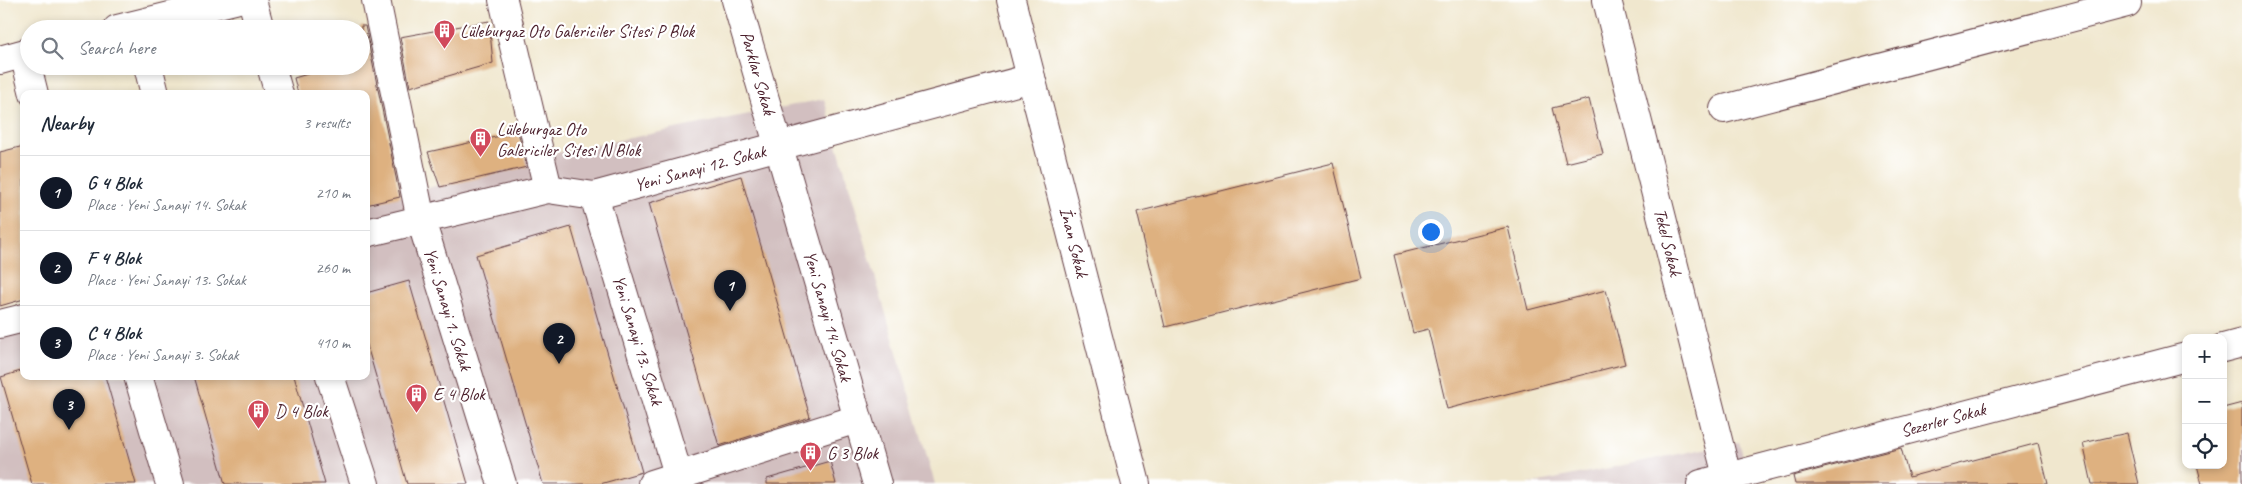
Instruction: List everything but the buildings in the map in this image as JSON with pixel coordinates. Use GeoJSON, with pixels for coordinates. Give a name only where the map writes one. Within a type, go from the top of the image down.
{"type":"FeatureCollection","features":[{"type":"Feature","properties":{"kind":"street"},"geometry":{"type":"LineString","coordinates":[[157,20],[235,0]]}},
{"type":"Feature","properties":{"kind":"street"},"geometry":{"type":"LineString","coordinates":[[252,0],[258,20]]}},
{"type":"Feature","properties":{"kind":"street","name":"Yeni Sanayi 1. Sokak"},"geometry":{"type":"LineString","coordinates":[[376,0],[421,220],[502,484]]}},
{"type":"Feature","properties":{"kind":"street"},"geometry":{"type":"LineString","coordinates":[[503,0],[548,189]]}},
{"type":"Feature","properties":{"kind":"street","name":"Parklar Sokak"},"geometry":{"type":"LineString","coordinates":[[736,0],[780,147]]}},
{"type":"Feature","properties":{"kind":"street","name":"İnan Sokak"},"geometry":{"type":"LineString","coordinates":[[1011,0],[1136,484]]}},
{"type":"Feature","properties":{"kind":"street","name":"Tekel Sokak"},"geometry":{"type":"LineString","coordinates":[[1607,0],[1728,481]]}},
{"type":"Feature","properties":{"kind":"street"},"geometry":{"type":"LineString","coordinates":[[1724,109],[2127,3],[2125,0]]}},
{"type":"Feature","properties":{"kind":"street"},"geometry":{"type":"LineString","coordinates":[[26,75],[32,90]]}},
{"type":"Feature","properties":{"kind":"street"},"geometry":{"type":"LineString","coordinates":[[151,75],[155,90]]}},
{"type":"Feature","properties":{"kind":"street"},"geometry":{"type":"LineString","coordinates":[[274,75],[278,90]]}},
{"type":"Feature","properties":{"kind":"street","name":"Yeni Sanayi 12. Sokak"},"geometry":{"type":"LineString","coordinates":[[370,232],[548,189],[594,196],[1031,78]]}},
{"type":"Feature","properties":{"kind":"street","name":"Yeni Sanayi 14. Sokak"},"geometry":{"type":"LineString","coordinates":[[780,147],[877,484]]}},
{"type":"Feature","properties":{"kind":"street","name":"Yeni Sanayi 13. Sokak"},"geometry":{"type":"LineString","coordinates":[[594,196],[680,480]]}},
{"type":"Feature","properties":{"kind":"street"},"geometry":{"type":"LineString","coordinates":[[0,324],[20,319]]}},
{"type":"Feature","properties":{"kind":"street"},"geometry":{"type":"LineString","coordinates":[[2227,347],[2242,343]]}},
{"type":"Feature","properties":{"kind":"street","name":"Sezerler Sokak"},"geometry":{"type":"LineString","coordinates":[[1701,484],[1728,481],[2182,358]]}},
{"type":"Feature","properties":{"kind":"street"},"geometry":{"type":"LineString","coordinates":[[139,380],[170,484]]}},
{"type":"Feature","properties":{"kind":"street"},"geometry":{"type":"LineString","coordinates":[[331,380],[365,484]]}},
{"type":"Feature","properties":{"kind":"street"},"geometry":{"type":"LineString","coordinates":[[652,484],[680,480],[857,419]]}},
{"type":"Feature","properties":{"kind":"shaded area"},"geometry":{"type":"Polygon","coordinates":[[[824,99],[935,484],[0,484],[0,312],[20,306],[20,380],[370,380],[370,205],[531,158],[824,99]]]}},
{"type":"Feature","properties":{"kind":"shaded area"},"geometry":{"type":"Polygon","coordinates":[[[1739,442],[1751,484],[1529,484],[1739,442]]]}},
{"type":"Feature","properties":{"kind":"place","name":"Lüleburgaz Oto Galericiler Sitesi P Blok"},"geometry":{"type":"Point","coordinates":[444,50]}},
{"type":"Feature","properties":{"kind":"place","name":"Lüleburgaz Oto Galericiler Sitesi N Blok"},"geometry":{"type":"Point","coordinates":[481,158]}},
{"type":"Feature","properties":{"kind":"place","name":"G 4 Blok"},"geometry":{"type":"Point","coordinates":[730,311]}},
{"type":"Feature","properties":{"kind":"place","name":"F 4 Blok"},"geometry":{"type":"Point","coordinates":[559,364]}},
{"type":"Feature","properties":{"kind":"place","name":"E 4 Blok"},"geometry":{"type":"Point","coordinates":[417,413]}},
{"type":"Feature","properties":{"kind":"place","name":"C 4 Blok"},"geometry":{"type":"Point","coordinates":[69,430]}},
{"type":"Feature","properties":{"kind":"place","name":"D 4 Blok"},"geometry":{"type":"Point","coordinates":[259,430]}},
{"type":"Feature","properties":{"kind":"place","name":"G 3 Blok"},"geometry":{"type":"Point","coordinates":[811,472]}}]}
